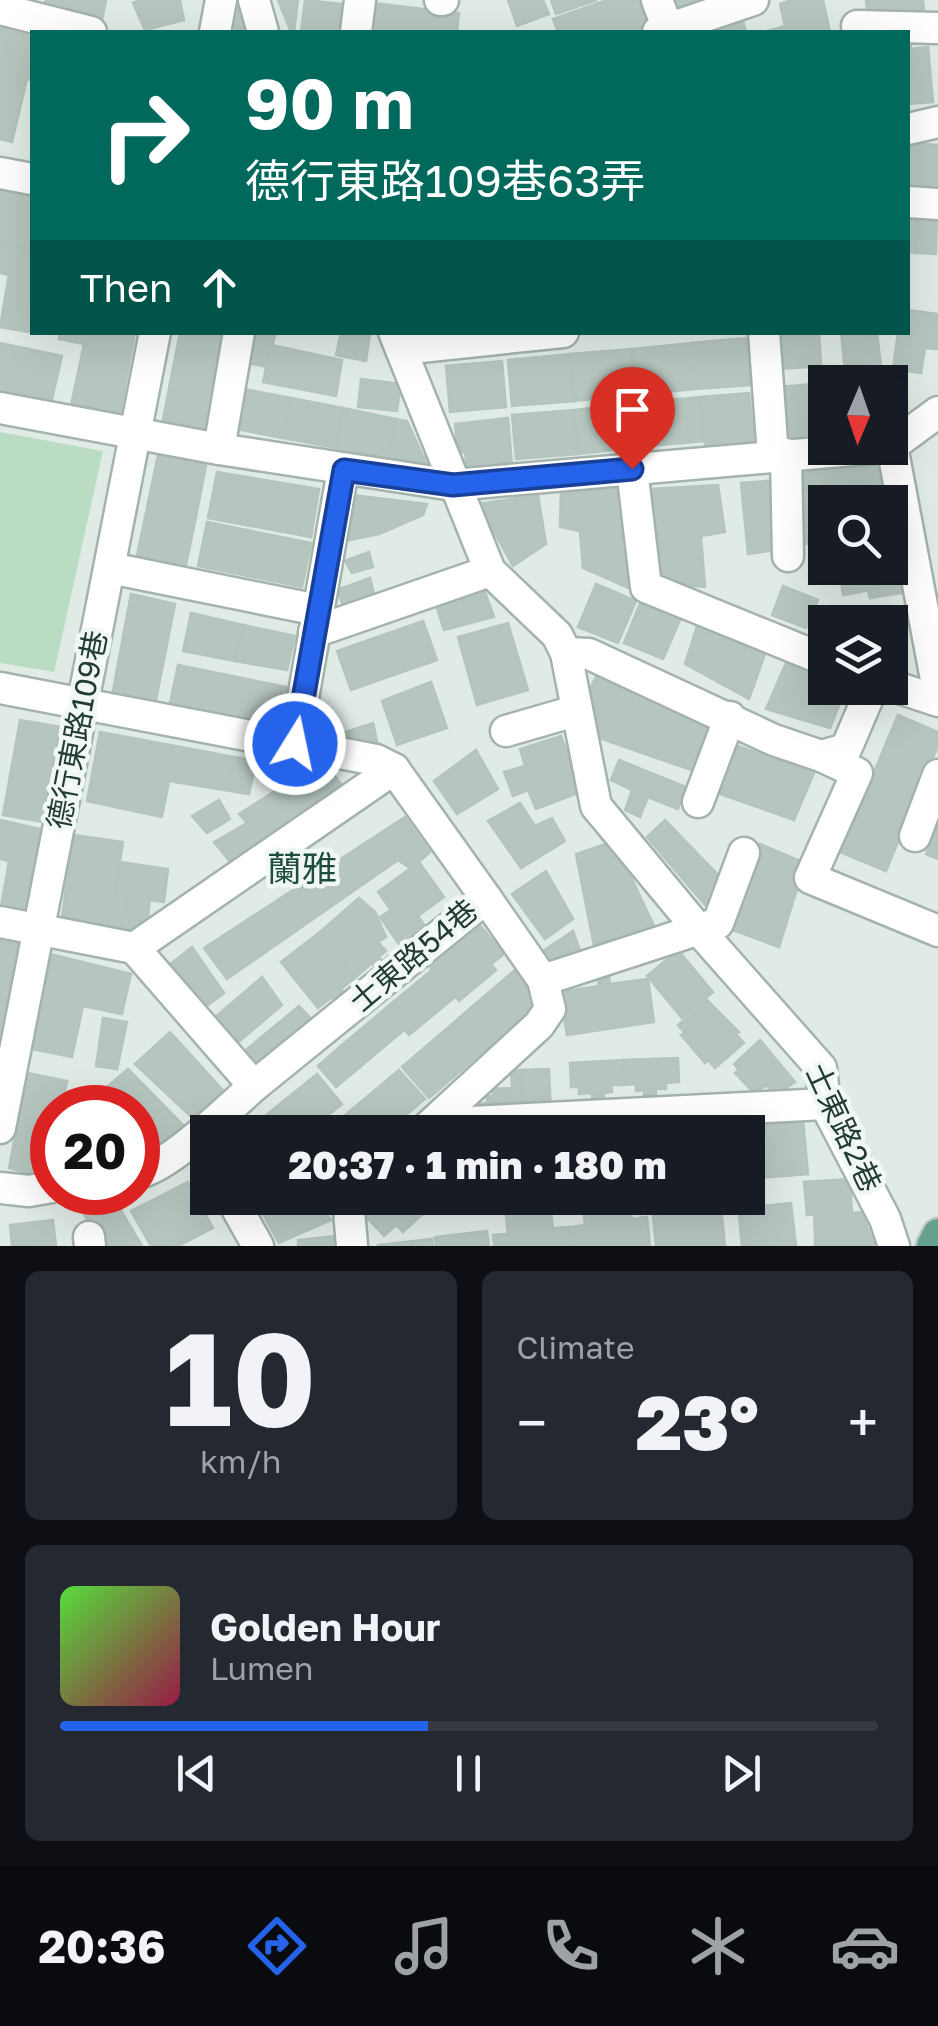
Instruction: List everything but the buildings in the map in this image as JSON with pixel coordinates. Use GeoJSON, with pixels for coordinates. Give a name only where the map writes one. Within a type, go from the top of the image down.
{"type":"FeatureCollection","features":[{"type":"Feature","properties":{"kind":"main road"},"geometry":{"type":"LineString","coordinates":[[932,1246],[938,1234]]}},
{"type":"Feature","properties":{"kind":"street"},"geometry":{"type":"LineString","coordinates":[[215,30],[221,0]]}},
{"type":"Feature","properties":{"kind":"street"},"geometry":{"type":"LineString","coordinates":[[254,0],[262,30]]}},
{"type":"Feature","properties":{"kind":"street"},"geometry":{"type":"LineString","coordinates":[[356,30],[360,0]]}},
{"type":"Feature","properties":{"kind":"street"},"geometry":{"type":"LineString","coordinates":[[657,0],[665,30]]}},
{"type":"Feature","properties":{"kind":"street"},"geometry":{"type":"LineString","coordinates":[[668,30],[753,0]]}},
{"type":"Feature","properties":{"kind":"street"},"geometry":{"type":"LineString","coordinates":[[0,9],[82,30]]}},
{"type":"Feature","properties":{"kind":"street"},"geometry":{"type":"LineString","coordinates":[[857,26],[938,28]]}},
{"type":"Feature","properties":{"kind":"street"},"geometry":{"type":"LineString","coordinates":[[910,128],[938,122]]}},
{"type":"Feature","properties":{"kind":"street"},"geometry":{"type":"LineString","coordinates":[[0,174],[30,179]]}},
{"type":"Feature","properties":{"kind":"street"},"geometry":{"type":"LineString","coordinates":[[910,202],[938,204]]}},
{"type":"Feature","properties":{"kind":"street","name":"德行東路109巷"},"geometry":{"type":"LineString","coordinates":[[0,1128],[8,1048],[39,928],[154,335]]}},
{"type":"Feature","properties":{"kind":"street"},"geometry":{"type":"LineString","coordinates":[[219,449],[238,335]]}},
{"type":"Feature","properties":{"kind":"street"},"geometry":{"type":"LineString","coordinates":[[508,335],[397,341],[490,571],[557,634],[566,653],[588,654],[774,740],[857,773],[810,878],[938,931]]}},
{"type":"Feature","properties":{"kind":"street"},"geometry":{"type":"LineString","coordinates":[[764,335],[788,556]]}},
{"type":"Feature","properties":{"kind":"street"},"geometry":{"type":"LineString","coordinates":[[0,408],[135,435],[453,485],[808,453]]}},
{"type":"Feature","properties":{"kind":"street"},"geometry":{"type":"LineString","coordinates":[[908,432],[938,412]]}},
{"type":"Feature","properties":{"kind":"street"},"geometry":{"type":"LineString","coordinates":[[890,465],[938,690]]}},
{"type":"Feature","properties":{"kind":"street"},"geometry":{"type":"LineString","coordinates":[[632,469],[646,587],[808,653]]}},
{"type":"Feature","properties":{"kind":"street"},"geometry":{"type":"LineString","coordinates":[[295,744],[344,470]]}},
{"type":"Feature","properties":{"kind":"street"},"geometry":{"type":"LineString","coordinates":[[110,568],[316,621],[490,571]]}},
{"type":"Feature","properties":{"kind":"street","name":"士東路2巷"},"geometry":{"type":"LineString","coordinates":[[566,653],[596,806],[821,1068],[825,1104],[885,1219],[894,1246]]}},
{"type":"Feature","properties":{"kind":"street"},"geometry":{"type":"LineString","coordinates":[[0,688],[376,760],[394,769],[134,948]]}},
{"type":"Feature","properties":{"kind":"street"},"geometry":{"type":"LineString","coordinates":[[908,691],[938,701]]}},
{"type":"Feature","properties":{"kind":"street"},"geometry":{"type":"LineString","coordinates":[[821,756],[846,749],[865,705]]}},
{"type":"Feature","properties":{"kind":"street"},"geometry":{"type":"LineString","coordinates":[[506,731],[575,711]]}},
{"type":"Feature","properties":{"kind":"street"},"geometry":{"type":"LineString","coordinates":[[698,802],[730,717]]}},
{"type":"Feature","properties":{"kind":"street","name":"士東路54巷"},"geometry":{"type":"LineString","coordinates":[[229,1115],[254,1086],[486,898],[394,769]]}},
{"type":"Feature","properties":{"kind":"street"},"geometry":{"type":"LineString","coordinates":[[916,836],[938,776]]}},
{"type":"Feature","properties":{"kind":"street"},"geometry":{"type":"LineString","coordinates":[[542,980],[718,923],[744,853]]}},
{"type":"Feature","properties":{"kind":"street"},"geometry":{"type":"LineString","coordinates":[[441,1115],[542,1022],[550,1009],[542,980],[486,898]]}},
{"type":"Feature","properties":{"kind":"street"},"geometry":{"type":"LineString","coordinates":[[0,922],[134,948],[254,1086]]}},
{"type":"Feature","properties":{"kind":"street"},"geometry":{"type":"LineString","coordinates":[[643,1115],[825,1104]]}},
{"type":"Feature","properties":{"kind":"street","name":"士東路54巷"},"geometry":{"type":"LineString","coordinates":[[160,1165],[190,1151]]}},
{"type":"Feature","properties":{"kind":"street"},"geometry":{"type":"LineString","coordinates":[[0,1188],[30,1191]]}},
{"type":"Feature","properties":{"kind":"street"},"geometry":{"type":"LineString","coordinates":[[241,1215],[258,1246]]}},
{"type":"Feature","properties":{"kind":"street"},"geometry":{"type":"LineString","coordinates":[[347,1215],[352,1246]]}},
{"type":"Feature","properties":{"kind":"green space"},"geometry":{"type":"Polygon","coordinates":[[[0,432],[103,451],[54,672],[0,663],[0,432]]]}},
{"type":"Feature","properties":{"kind":"district","name":"蘭雅"},"geometry":{"type":"Point","coordinates":[302,869]}},
{"type":"Feature","properties":{"kind":"route"},"geometry":{"type":"LineString","coordinates":[[295,744],[344,470],[453,485],[632,469]]}}]}
